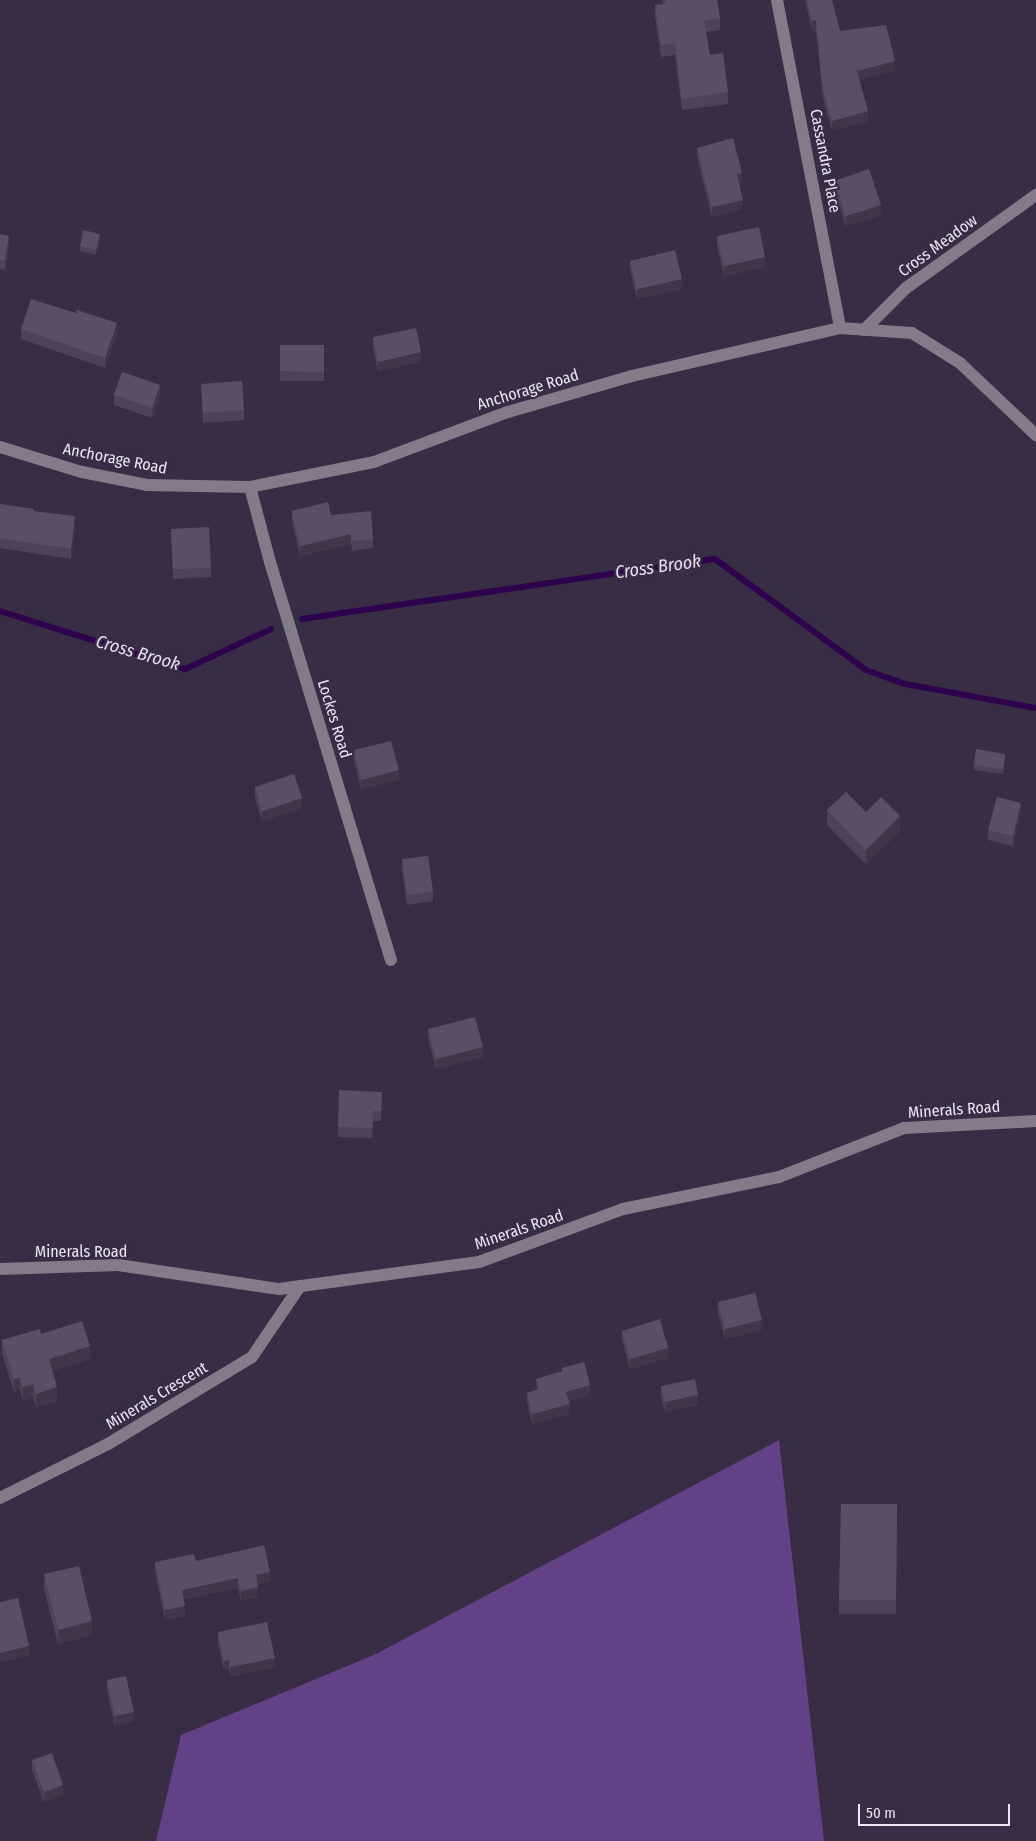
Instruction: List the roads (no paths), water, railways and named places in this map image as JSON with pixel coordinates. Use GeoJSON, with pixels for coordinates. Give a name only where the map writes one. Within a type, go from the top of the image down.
{"type":"FeatureCollection","features":[{"type":"Feature","properties":{"kind":"street","name":"Cassandra Place"},"geometry":{"type":"LineString","coordinates":[[777,0],[840,328]]}},
{"type":"Feature","properties":{"kind":"street","name":"Cross Meadow"},"geometry":{"type":"LineString","coordinates":[[864,330],[906,288],[1036,195]]}},
{"type":"Feature","properties":{"kind":"street","name":"Anchorage Road"},"geometry":{"type":"LineString","coordinates":[[0,447],[82,472],[147,485],[250,487],[374,462],[537,403],[632,376],[840,328],[912,333],[960,363],[1036,435]]}},
{"type":"Feature","properties":{"kind":"street","name":"Lockes Road"},"geometry":{"type":"LineString","coordinates":[[250,487],[270,562],[391,960]]}},
{"type":"Feature","properties":{"kind":"street","name":"Minerals Road"},"geometry":{"type":"LineString","coordinates":[[0,1269],[118,1265],[280,1289],[478,1262],[623,1210],[779,1177],[904,1128],[1036,1121]]}},
{"type":"Feature","properties":{"kind":"street","name":"Minerals Crescent"},"geometry":{"type":"LineString","coordinates":[[0,1498],[108,1444],[252,1358],[300,1286]]}},
{"type":"Feature","properties":{"kind":"waterway","name":"Cross Brook"},"geometry":{"type":"LineString","coordinates":[[302,619],[715,559],[866,670],[905,684],[1036,708]]}},
{"type":"Feature","properties":{"kind":"waterway","name":"Cross Brook"},"geometry":{"type":"LineString","coordinates":[[0,611],[185,669],[271,629]]}}]}
